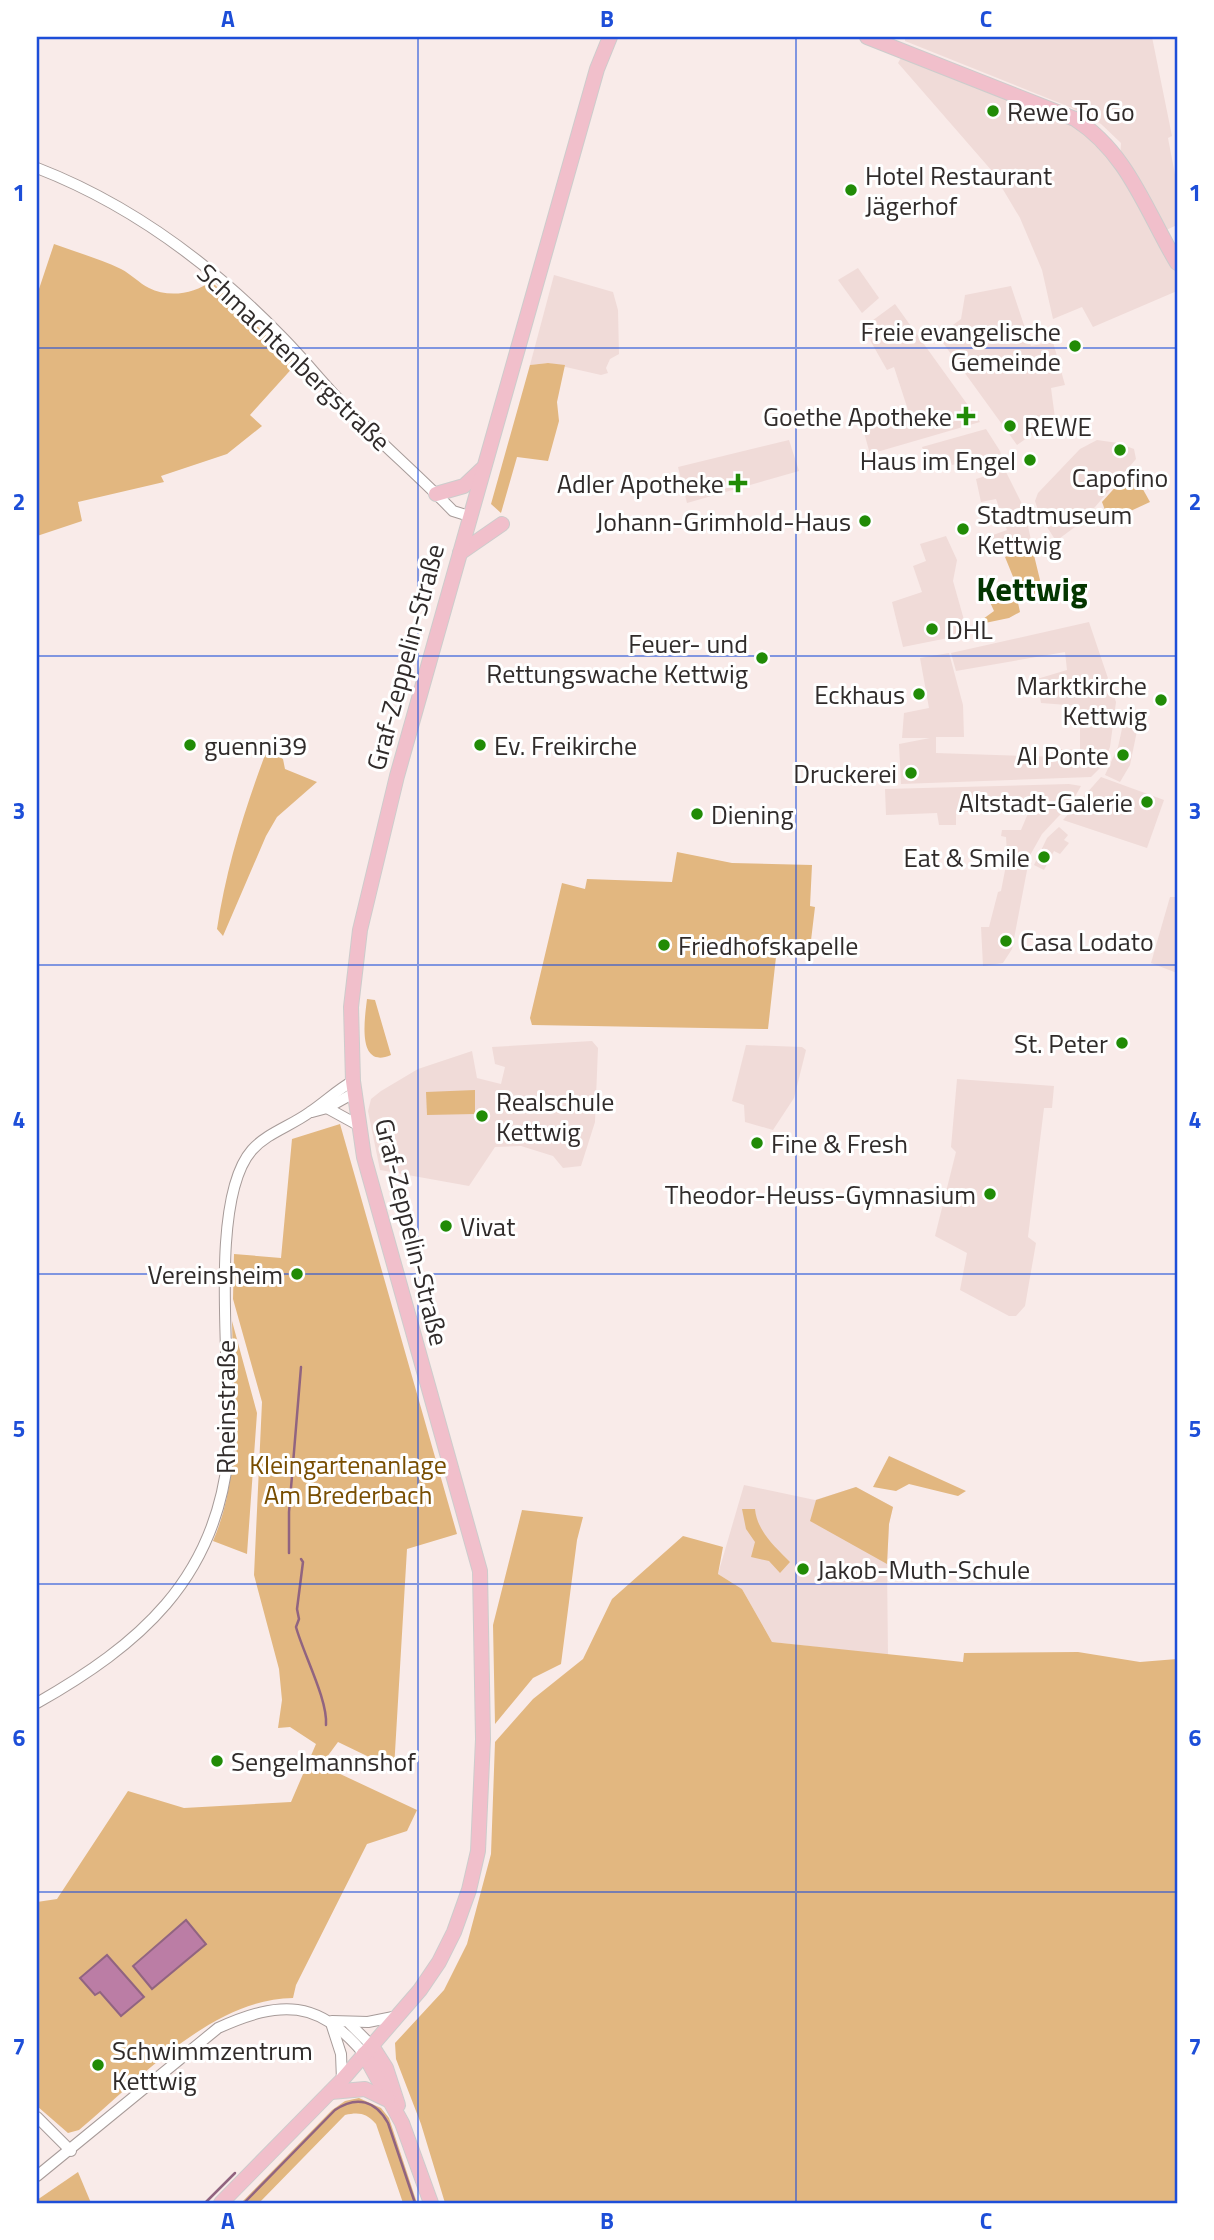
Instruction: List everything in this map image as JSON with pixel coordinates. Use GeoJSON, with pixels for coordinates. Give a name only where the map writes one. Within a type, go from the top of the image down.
{"type":"FeatureCollection","features":[{"type":"Feature","properties":{"kind":"main road","name":"Graf-Zeppelin-Straße"},"geometry":{"type":"LineString","coordinates":[[221,2203],[331,2092],[401,2015],[439,1962],[454,1931],[469,1890],[478,1851],[482,1753],[482,1593],[475,1553],[387,1247],[358,1125],[351,1007],[360,930],[397,776],[597,69],[610,37]]}},
{"type":"Feature","properties":{"kind":"main road"},"geometry":{"type":"LineString","coordinates":[[867,37],[1067,116],[1092,130],[1124,165],[1177,262]]}},
{"type":"Feature","properties":{"kind":"main road"},"geometry":{"type":"LineString","coordinates":[[436,494],[464,486],[483,468]]}},
{"type":"Feature","properties":{"kind":"main road"},"geometry":{"type":"LineString","coordinates":[[460,553],[502,524]]}},
{"type":"Feature","properties":{"kind":"main road"},"geometry":{"type":"LineString","coordinates":[[368,2050],[388,2100],[402,2123]]}},
{"type":"Feature","properties":{"kind":"main road"},"geometry":{"type":"LineString","coordinates":[[368,2050],[396,2093],[402,2123],[431,2203]]}},
{"type":"Feature","properties":{"kind":"main road"},"geometry":{"type":"LineString","coordinates":[[331,2092],[365,2089],[388,2100]]}},
{"type":"Feature","properties":{"kind":"street","name":"Schmachtenbergstraße"},"geometry":{"type":"LineString","coordinates":[[37,168],[66,179],[133,216],[209,269],[281,336],[342,403],[453,511],[469,516]]}},
{"type":"Feature","properties":{"kind":"street","name":"Rheinstraße"},"geometry":{"type":"LineString","coordinates":[[312,1111],[327,1108],[354,1087]]}},
{"type":"Feature","properties":{"kind":"street","name":"Rheinstraße"},"geometry":{"type":"LineString","coordinates":[[37,1703],[94,1669],[134,1639],[169,1603],[198,1560],[225,1486],[228,1456],[226,1253],[233,1183],[246,1158],[258,1144],[312,1111],[324,1099],[354,1087]]}},
{"type":"Feature","properties":{"kind":"street"},"geometry":{"type":"LineString","coordinates":[[327,1108],[358,1125]]}},
{"type":"Feature","properties":{"kind":"street"},"geometry":{"type":"LineString","coordinates":[[37,2176],[71,2151],[218,2028],[251,2013],[273,2008],[303,2010],[330,2021],[350,2024],[401,2015]]}},
{"type":"Feature","properties":{"kind":"street"},"geometry":{"type":"LineString","coordinates":[[330,2021],[368,2050]]}},
{"type":"Feature","properties":{"kind":"street"},"geometry":{"type":"LineString","coordinates":[[330,2021],[341,2054],[342,2080]]}},
{"type":"Feature","properties":{"kind":"street"},"geometry":{"type":"LineString","coordinates":[[350,2024],[368,2050]]}},
{"type":"Feature","properties":{"kind":"street"},"geometry":{"type":"LineString","coordinates":[[37,2117],[71,2151]]}},
{"type":"Feature","properties":{"kind":"shaded area"},"geometry":{"type":"Polygon","coordinates":[[[905,37],[1152,37],[1172,136],[1168,138],[1177,185],[1177,225],[1164,231],[1120,158],[1121,143],[1101,124],[1072,108],[905,41],[905,37]]]}},
{"type":"Feature","properties":{"kind":"shaded area"},"geometry":{"type":"Polygon","coordinates":[[[903,54],[1078,128],[1109,154],[1177,273],[1177,291],[1093,327],[1082,307],[1053,319],[1042,270],[1020,218],[992,171],[898,63],[903,54]]]}},
{"type":"Feature","properties":{"kind":"shaded area"},"geometry":{"type":"Polygon","coordinates":[[[858,268],[879,298],[862,313],[838,280],[858,268]]]}},
{"type":"Feature","properties":{"kind":"shaded area"},"geometry":{"type":"Polygon","coordinates":[[[554,275],[613,292],[618,310],[619,354],[610,359],[606,368],[608,373],[601,375],[548,363],[530,365],[554,275]]]}},
{"type":"Feature","properties":{"kind":"shaded area"},"geometry":{"type":"Polygon","coordinates":[[[1011,286],[1031,346],[1053,342],[1065,385],[1051,388],[1055,418],[1017,445],[938,336],[961,319],[965,295],[1011,286]]]}},
{"type":"Feature","properties":{"kind":"shaded area"},"geometry":{"type":"Polygon","coordinates":[[[895,304],[980,422],[870,454],[863,429],[909,413],[894,367],[887,370],[870,340],[874,337],[865,326],[895,304]]]}},
{"type":"Feature","properties":{"kind":"shaded area"},"geometry":{"type":"Polygon","coordinates":[[[986,429],[1000,451],[1005,469],[986,474],[980,459],[952,465],[949,457],[928,462],[922,447],[986,429]]]}},
{"type":"Feature","properties":{"kind":"shaded area"},"geometry":{"type":"Polygon","coordinates":[[[789,440],[799,471],[687,503],[678,467],[789,440]]]}},
{"type":"Feature","properties":{"kind":"shaded area"},"geometry":{"type":"Polygon","coordinates":[[[1097,440],[1134,449],[1136,459],[1083,521],[1056,541],[1040,516],[1035,501],[1038,493],[1080,449],[1097,440]]]}},
{"type":"Feature","properties":{"kind":"shaded area"},"geometry":{"type":"Polygon","coordinates":[[[1005,470],[1024,508],[1031,540],[984,554],[979,540],[1007,530],[996,499],[981,502],[976,479],[1005,470]]]}},
{"type":"Feature","properties":{"kind":"shaded area"},"geometry":{"type":"Polygon","coordinates":[[[946,536],[957,560],[953,581],[968,634],[903,647],[892,602],[922,592],[913,566],[926,561],[920,544],[946,536]]]}},
{"type":"Feature","properties":{"kind":"shaded area"},"geometry":{"type":"Polygon","coordinates":[[[1089,622],[1116,702],[1110,747],[1102,766],[1091,777],[901,784],[899,744],[930,738],[902,738],[904,713],[929,708],[920,658],[949,653],[963,705],[964,737],[936,737],[936,753],[1058,757],[1061,749],[1080,750],[1080,706],[1041,703],[1037,679],[1067,670],[1065,652],[956,671],[951,653],[1089,622]]]}},
{"type":"Feature","properties":{"kind":"shaded area"},"geometry":{"type":"Polygon","coordinates":[[[1123,724],[1138,726],[1130,765],[1120,782],[1105,775],[1118,747],[1123,724]]]}},
{"type":"Feature","properties":{"kind":"shaded area"},"geometry":{"type":"Polygon","coordinates":[[[1101,777],[1164,800],[1147,848],[1063,820],[1101,777]]]}},
{"type":"Feature","properties":{"kind":"shaded area"},"geometry":{"type":"Polygon","coordinates":[[[1069,784],[1081,786],[1072,802],[1042,834],[1028,859],[1007,855],[1006,837],[1001,836],[1002,830],[1021,830],[1029,811],[956,812],[956,825],[939,825],[937,813],[886,815],[885,789],[1069,784]]]}},
{"type":"Feature","properties":{"kind":"shaded area"},"geometry":{"type":"Polygon","coordinates":[[[1059,827],[1068,835],[1064,840],[1069,843],[1060,854],[1054,851],[1044,870],[1034,865],[1047,838],[1059,827]]]}},
{"type":"Feature","properties":{"kind":"shaded area"},"geometry":{"type":"Polygon","coordinates":[[[1007,860],[1028,865],[1012,949],[1003,963],[983,966],[981,927],[989,927],[998,892],[1001,891],[1007,860]]]}},
{"type":"Feature","properties":{"kind":"shaded area"},"geometry":{"type":"Polygon","coordinates":[[[1170,897],[1177,897],[1177,973],[1151,963],[1170,897]]]}},
{"type":"Feature","properties":{"kind":"shaded area","name":"Realschule Kettwig"},"geometry":{"type":"Polygon","coordinates":[[[592,1041],[598,1048],[595,1122],[581,1166],[563,1168],[553,1156],[521,1146],[495,1147],[469,1186],[380,1170],[368,1111],[371,1099],[381,1091],[418,1069],[472,1051],[477,1078],[501,1084],[505,1067],[495,1064],[492,1047],[592,1041]]]}},
{"type":"Feature","properties":{"kind":"shaded area"},"geometry":{"type":"Polygon","coordinates":[[[746,1045],[802,1047],[806,1050],[794,1098],[773,1130],[745,1122],[744,1105],[732,1101],[746,1045]]]}},
{"type":"Feature","properties":{"kind":"shaded area","name":"Theodor-Heuss-Gymnasium"},"geometry":{"type":"Polygon","coordinates":[[[957,1079],[1054,1086],[1052,1108],[1044,1108],[1028,1237],[1036,1243],[1025,1306],[1016,1316],[1009,1316],[960,1290],[967,1253],[935,1236],[956,1152],[951,1147],[957,1079]]]}},
{"type":"Feature","properties":{"kind":"shaded area","name":"Jakob-Muth-Schule"},"geometry":{"type":"Polygon","coordinates":[[[744,1485],[815,1500],[856,1487],[893,1507],[889,1524],[887,1564],[888,1655],[772,1642],[742,1589],[718,1574],[744,1485]]]}},
{"type":"Feature","properties":{"kind":"shaded area"},"geometry":{"type":"Polygon","coordinates":[[[186,1920],[206,1944],[152,1989],[133,1966],[186,1920]]]}},
{"type":"Feature","properties":{"kind":"shaded area"},"geometry":{"type":"Polygon","coordinates":[[[107,1955],[144,1997],[121,2016],[100,1992],[95,1995],[80,1978],[107,1955]]]}},
{"type":"Feature","properties":{"kind":"green space"},"geometry":{"type":"Polygon","coordinates":[[[54,244],[121,269],[145,286],[164,293],[189,292],[211,281],[296,364],[250,415],[262,426],[227,454],[161,476],[164,482],[78,502],[82,521],[37,536],[37,295],[54,244]]]}},
{"type":"Feature","properties":{"kind":"green space"},"geometry":{"type":"Polygon","coordinates":[[[530,365],[565,365],[557,402],[559,421],[548,461],[517,457],[501,513],[491,504],[530,365]]]}},
{"type":"Feature","properties":{"kind":"green space"},"geometry":{"type":"Polygon","coordinates":[[[1128,473],[1140,484],[1150,502],[1109,521],[1102,502],[1128,473]]]}},
{"type":"Feature","properties":{"kind":"green space"},"geometry":{"type":"Polygon","coordinates":[[[1032,547],[1040,580],[1033,598],[1025,592],[1022,582],[1016,584],[1005,557],[1032,547]]]}},
{"type":"Feature","properties":{"kind":"green space"},"geometry":{"type":"Polygon","coordinates":[[[1002,595],[1005,602],[1017,598],[1020,612],[1009,618],[985,623],[983,619],[994,611],[989,600],[1002,595]]]}},
{"type":"Feature","properties":{"kind":"green space"},"geometry":{"type":"Polygon","coordinates":[[[270,752],[283,759],[285,769],[317,782],[277,817],[266,836],[223,936],[217,929],[231,862],[257,776],[265,755],[270,752]]]}},
{"type":"Feature","properties":{"kind":"green space"},"geometry":{"type":"Polygon","coordinates":[[[677,852],[732,863],[812,865],[810,906],[815,907],[809,957],[776,957],[768,1029],[532,1025],[530,1018],[562,883],[585,889],[587,879],[672,882],[677,852]]]}},
{"type":"Feature","properties":{"kind":"green space"},"geometry":{"type":"Polygon","coordinates":[[[367,999],[375,1000],[391,1055],[380,1058],[367,1049],[364,1029],[367,999]]]}},
{"type":"Feature","properties":{"kind":"green space"},"geometry":{"type":"Polygon","coordinates":[[[475,1090],[475,1114],[427,1115],[426,1092],[475,1090]]]}},
{"type":"Feature","properties":{"kind":"green space","name":"Kleingartenanlage Am Brederbach"},"geometry":{"type":"Polygon","coordinates":[[[340,1124],[457,1534],[407,1549],[394,1769],[338,1742],[321,1765],[417,1810],[407,1831],[367,1844],[296,1985],[293,1998],[263,2002],[233,2012],[205,2027],[151,2067],[79,2130],[68,2133],[37,2106],[37,1902],[57,1899],[128,1791],[184,1808],[291,1802],[316,1744],[290,1727],[278,1728],[282,1700],[279,1669],[254,1575],[262,1402],[233,1299],[234,1254],[281,1258],[292,1139],[340,1124]]]}},
{"type":"Feature","properties":{"kind":"green space"},"geometry":{"type":"Polygon","coordinates":[[[232,1321],[257,1413],[247,1554],[213,1541],[229,1488],[232,1460],[232,1321]]]}},
{"type":"Feature","properties":{"kind":"green space"},"geometry":{"type":"Polygon","coordinates":[[[889,1456],[966,1491],[958,1496],[909,1484],[896,1491],[873,1487],[889,1456]]]}},
{"type":"Feature","properties":{"kind":"green space"},"geometry":{"type":"Polygon","coordinates":[[[856,1487],[893,1507],[889,1524],[887,1564],[810,1521],[816,1500],[856,1487]]]}},
{"type":"Feature","properties":{"kind":"green space"},"geometry":{"type":"Polygon","coordinates":[[[742,1509],[755,1509],[763,1531],[790,1562],[780,1573],[769,1561],[751,1557],[755,1542],[746,1529],[742,1509]]]}},
{"type":"Feature","properties":{"kind":"green space"},"geometry":{"type":"Polygon","coordinates":[[[522,1510],[583,1517],[577,1540],[561,1664],[533,1678],[495,1724],[493,1625],[522,1510]]]}},
{"type":"Feature","properties":{"kind":"green space"},"geometry":{"type":"Polygon","coordinates":[[[683,1536],[723,1547],[718,1574],[742,1589],[772,1642],[963,1662],[964,1653],[1078,1652],[1140,1662],[1177,1659],[1177,2203],[445,2203],[421,2124],[396,2059],[395,2043],[444,1990],[467,1944],[491,1854],[495,1742],[533,1699],[583,1659],[612,1599],[683,1536]]]}},
{"type":"Feature","properties":{"kind":"green space"},"geometry":{"type":"Polygon","coordinates":[[[359,2098],[381,2108],[389,2118],[417,2203],[403,2203],[376,2124],[362,2114],[354,2114],[345,2115],[259,2203],[241,2203],[332,2110],[345,2101],[359,2098]]]}},
{"type":"Feature","properties":{"kind":"green space"},"geometry":{"type":"Polygon","coordinates":[[[78,2172],[91,2203],[37,2203],[37,2200],[78,2172]]]}},
{"type":"Feature","properties":{"kind":"waterway"},"geometry":{"type":"LineString","coordinates":[[289,1553],[289,1512],[301,1367]]}},
{"type":"Feature","properties":{"kind":"waterway"},"geometry":{"type":"LineString","coordinates":[[301,1559],[303,1562],[297,1609],[299,1619],[296,1627],[323,1703],[326,1725]]}},
{"type":"Feature","properties":{"kind":"waterway"},"geometry":{"type":"LineString","coordinates":[[244,2203],[335,2110],[358,2102],[372,2105],[388,2123],[415,2203]]}},
{"type":"Feature","properties":{"kind":"waterway"},"geometry":{"type":"LineString","coordinates":[[205,2203],[235,2173]]}},
{"type":"Feature","properties":{"kind":"place","name":"Rewe To Go"},"geometry":{"type":"Point","coordinates":[993,111]}},
{"type":"Feature","properties":{"kind":"place","name":"Hotel Restaurant Jägerhof"},"geometry":{"type":"Point","coordinates":[851,190]}},
{"type":"Feature","properties":{"kind":"place","name":"Freie evangelische Gemeinde"},"geometry":{"type":"Point","coordinates":[1075,346]}},
{"type":"Feature","properties":{"kind":"place","name":"Goethe Apotheke"},"geometry":{"type":"Point","coordinates":[966,416]}},
{"type":"Feature","properties":{"kind":"place","name":"REWE"},"geometry":{"type":"Point","coordinates":[1010,426]}},
{"type":"Feature","properties":{"kind":"place","name":"Capofino"},"geometry":{"type":"Point","coordinates":[1120,450]}},
{"type":"Feature","properties":{"kind":"place","name":"Haus im Engel"},"geometry":{"type":"Point","coordinates":[1030,460]}},
{"type":"Feature","properties":{"kind":"place","name":"Adler Apotheke"},"geometry":{"type":"Point","coordinates":[738,483]}},
{"type":"Feature","properties":{"kind":"place","name":"Johann-Grimhold-Haus"},"geometry":{"type":"Point","coordinates":[865,521]}},
{"type":"Feature","properties":{"kind":"place","name":"Stadtmuseum Kettwig"},"geometry":{"type":"Point","coordinates":[963,529]}},
{"type":"Feature","properties":{"kind":"place","name":"DHL"},"geometry":{"type":"Point","coordinates":[932,629]}},
{"type":"Feature","properties":{"kind":"place","name":"Feuer- und Rettungswache Kettwig"},"geometry":{"type":"Point","coordinates":[762,658]}},
{"type":"Feature","properties":{"kind":"place","name":"Eckhaus"},"geometry":{"type":"Point","coordinates":[919,694]}},
{"type":"Feature","properties":{"kind":"place","name":"Marktkirche Kettwig"},"geometry":{"type":"Point","coordinates":[1161,700]}},
{"type":"Feature","properties":{"kind":"place","name":"guenni39"},"geometry":{"type":"Point","coordinates":[190,745]}},
{"type":"Feature","properties":{"kind":"place","name":"Ev. Freikirche"},"geometry":{"type":"Point","coordinates":[480,745]}},
{"type":"Feature","properties":{"kind":"place","name":"Al Ponte"},"geometry":{"type":"Point","coordinates":[1123,755]}},
{"type":"Feature","properties":{"kind":"place","name":"Druckerei"},"geometry":{"type":"Point","coordinates":[911,773]}},
{"type":"Feature","properties":{"kind":"place","name":"Altstadt-Galerie"},"geometry":{"type":"Point","coordinates":[1147,802]}},
{"type":"Feature","properties":{"kind":"place","name":"Diening"},"geometry":{"type":"Point","coordinates":[697,814]}},
{"type":"Feature","properties":{"kind":"place","name":"Eat & Smile"},"geometry":{"type":"Point","coordinates":[1044,857]}},
{"type":"Feature","properties":{"kind":"place","name":"Casa Lodato"},"geometry":{"type":"Point","coordinates":[1006,941]}},
{"type":"Feature","properties":{"kind":"place","name":"Friedhofskapelle"},"geometry":{"type":"Point","coordinates":[664,945]}},
{"type":"Feature","properties":{"kind":"place","name":"St. Peter"},"geometry":{"type":"Point","coordinates":[1122,1043]}},
{"type":"Feature","properties":{"kind":"place","name":"Realschule Kettwig"},"geometry":{"type":"Point","coordinates":[482,1116]}},
{"type":"Feature","properties":{"kind":"place","name":"Fine & Fresh"},"geometry":{"type":"Point","coordinates":[757,1143]}},
{"type":"Feature","properties":{"kind":"place","name":"Theodor-Heuss-Gymnasium"},"geometry":{"type":"Point","coordinates":[990,1194]}},
{"type":"Feature","properties":{"kind":"place","name":"Vivat"},"geometry":{"type":"Point","coordinates":[446,1226]}},
{"type":"Feature","properties":{"kind":"place","name":"Vereinsheim"},"geometry":{"type":"Point","coordinates":[297,1274]}},
{"type":"Feature","properties":{"kind":"place","name":"Jakob-Muth-Schule"},"geometry":{"type":"Point","coordinates":[803,1569]}},
{"type":"Feature","properties":{"kind":"place","name":"Sengelmannshof"},"geometry":{"type":"Point","coordinates":[217,1761]}},
{"type":"Feature","properties":{"kind":"place","name":"Schwimmzentrum Kettwig"},"geometry":{"type":"Point","coordinates":[98,2065]}},
{"type":"Feature","properties":{"kind":"district","name":"Kettwig"},"geometry":{"type":"Point","coordinates":[1032,589]}}]}
